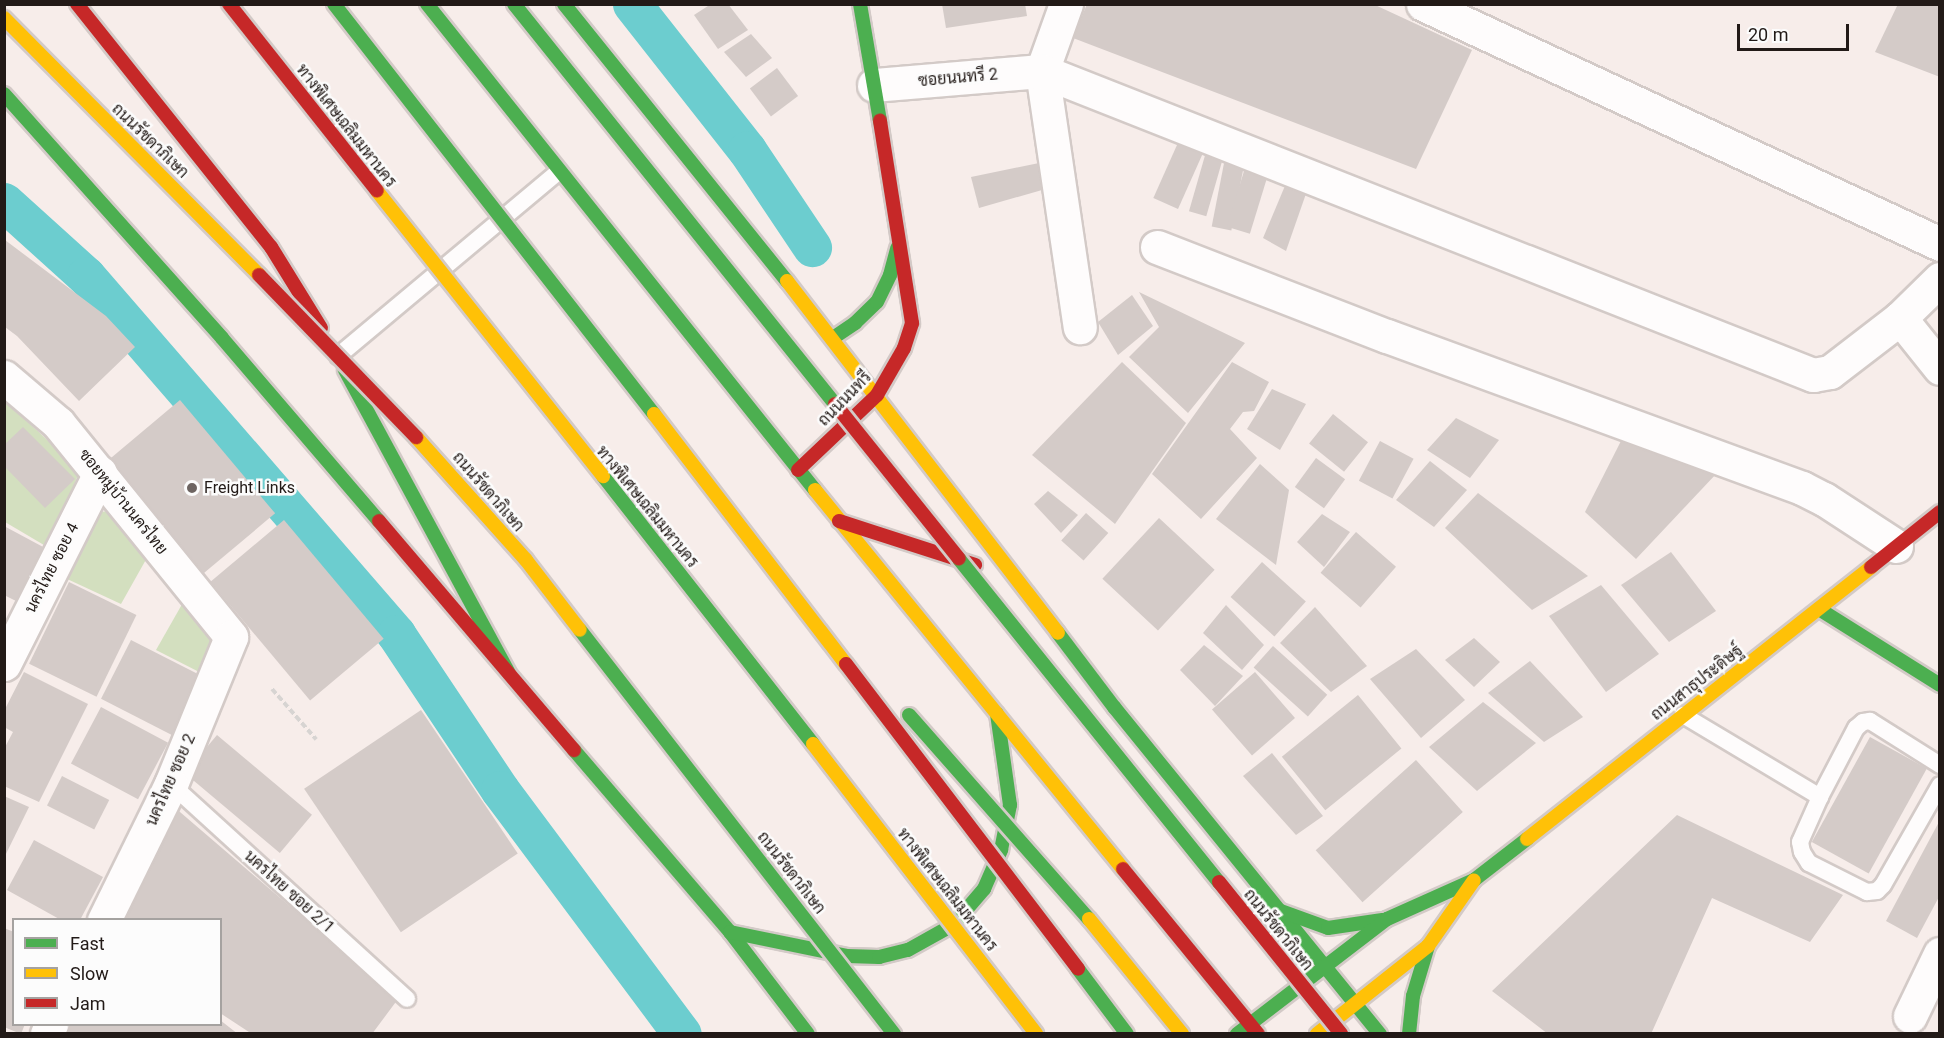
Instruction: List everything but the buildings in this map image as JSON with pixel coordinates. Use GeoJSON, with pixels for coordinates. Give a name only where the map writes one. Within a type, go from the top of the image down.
{"type":"FeatureCollection","features":[{"type":"Feature","properties":{"kind":"main road"},"geometry":{"type":"LineString","coordinates":[[77,4],[271,247],[338,356],[508,672]]}},
{"type":"Feature","properties":{"kind":"main road","name":"ทางพิเศษเฉลิมมหานคร"},"geometry":{"type":"LineString","coordinates":[[229,4],[895,850],[1036,1034]]}},
{"type":"Feature","properties":{"kind":"main road"},"geometry":{"type":"LineString","coordinates":[[334,4],[740,525],[1126,1034]]}},
{"type":"Feature","properties":{"kind":"main road"},"geometry":{"type":"LineString","coordinates":[[427,4],[558,172],[839,521],[1254,1029]]}},
{"type":"Feature","properties":{"kind":"main road","name":"ถนนรัชดาภิเษก"},"geometry":{"type":"LineString","coordinates":[[514,4],[1341,1034]]}},
{"type":"Feature","properties":{"kind":"main road","name":"ถนนรัชดาภิเษก"},"geometry":{"type":"LineString","coordinates":[[564,4],[833,338],[1114,707],[1380,1034]]}},
{"type":"Feature","properties":{"kind":"main road","name":"ถนนนนทรี"},"geometry":{"type":"LineString","coordinates":[[798,470],[876,395],[904,348],[912,323],[900,237],[860,4]]}},
{"type":"Feature","properties":{"kind":"main road","name":"ถนนรัชดาภิเษก"},"geometry":{"type":"LineString","coordinates":[[4,18],[353,370],[489,519],[611,668],[894,1034]]}},
{"type":"Feature","properties":{"kind":"main road"},"geometry":{"type":"LineString","coordinates":[[4,94],[222,338],[508,672],[730,932],[808,1034]]}},
{"type":"Feature","properties":{"kind":"main road","name":"ถนนนนทรี"},"geometry":{"type":"LineString","coordinates":[[833,338],[855,323],[877,302],[890,275],[900,237]]}},
{"type":"Feature","properties":{"kind":"main road","name":"ถนนสาธุประดิษฐ์"},"geometry":{"type":"LineString","coordinates":[[1237,1034],[1254,1029],[1325,967],[1387,919],[1474,880],[1940,512]]}},
{"type":"Feature","properties":{"kind":"main road"},"geometry":{"type":"LineString","coordinates":[[839,521],[1016,578]]}},
{"type":"Feature","properties":{"kind":"main road"},"geometry":{"type":"LineString","coordinates":[[740,525],[868,668]]}},
{"type":"Feature","properties":{"kind":"main road"},"geometry":{"type":"LineString","coordinates":[[1819,609],[1940,685]]}},
{"type":"Feature","properties":{"kind":"main road"},"geometry":{"type":"LineString","coordinates":[[899,704],[1059,883],[1182,1034]]}},
{"type":"Feature","properties":{"kind":"main road"},"geometry":{"type":"LineString","coordinates":[[730,932],[847,956],[879,957],[908,950],[952,925],[984,889],[1001,850],[1010,805],[997,714]]}},
{"type":"Feature","properties":{"kind":"main road"},"geometry":{"type":"LineString","coordinates":[[895,850],[1019,1034]]}},
{"type":"Feature","properties":{"kind":"main road","name":"ถนนสาธุประดิษฐ์"},"geometry":{"type":"LineString","coordinates":[[1317,1034],[1428,946],[1474,880]]}},
{"type":"Feature","properties":{"kind":"main road"},"geometry":{"type":"LineString","coordinates":[[1281,911],[1328,928],[1387,919]]}},
{"type":"Feature","properties":{"kind":"main road"},"geometry":{"type":"LineString","coordinates":[[1410,1034],[1413,996],[1428,946]]}},
{"type":"Feature","properties":{"kind":"street"},"geometry":{"type":"LineString","coordinates":[[1066,4],[1042,71],[1080,327]]}},
{"type":"Feature","properties":{"kind":"street"},"geometry":{"type":"LineString","coordinates":[[1423,4],[1940,244]]}},
{"type":"Feature","properties":{"kind":"street","name":"ซอยนนทรี 2"},"geometry":{"type":"LineString","coordinates":[[874,85],[1042,71]]}},
{"type":"Feature","properties":{"kind":"street"},"geometry":{"type":"LineString","coordinates":[[1042,71],[1813,375],[1830,372],[1900,318],[1940,279]]}},
{"type":"Feature","properties":{"kind":"street"},"geometry":{"type":"LineString","coordinates":[[1157,247],[1387,336],[1802,488],[1824,499],[1896,546]]}},
{"type":"Feature","properties":{"kind":"street"},"geometry":{"type":"LineString","coordinates":[[1900,318],[1940,368]]}},
{"type":"Feature","properties":{"kind":"street","name":"ซอยหมู่บ้านนครไทย"},"geometry":{"type":"LineString","coordinates":[[4,377],[58,423],[231,637]]}},
{"type":"Feature","properties":{"kind":"street","name":"นครไทย ซอย 4"},"geometry":{"type":"LineString","coordinates":[[4,664],[100,473]]}},
{"type":"Feature","properties":{"kind":"street","name":"นครไทย ซอย 2"},"geometry":{"type":"LineString","coordinates":[[105,918],[171,784],[231,637]]}},
{"type":"Feature","properties":{"kind":"street"},"geometry":{"type":"LineString","coordinates":[[1910,1016],[1940,954]]}},
{"type":"Feature","properties":{"kind":"lane"},"geometry":{"type":"LineString","coordinates":[[338,356],[558,172]]}},
{"type":"Feature","properties":{"kind":"lane"},"geometry":{"type":"LineString","coordinates":[[1683,715],[1820,797]]}},
{"type":"Feature","properties":{"kind":"lane"},"geometry":{"type":"LineString","coordinates":[[1940,765],[1870,722],[1863,722],[1856,728],[1820,797],[1800,842],[1802,852],[1809,863],[1867,892],[1877,891],[1883,885],[1940,784]]}},
{"type":"Feature","properties":{"kind":"lane","name":"นครไทย ซอย 2/1"},"geometry":{"type":"LineString","coordinates":[[171,784],[407,999]]}},
{"type":"Feature","properties":{"kind":"path"},"geometry":{"type":"LineString","coordinates":[[272,689],[316,739]]}},
{"type":"Feature","properties":{"kind":"green space"},"geometry":{"type":"Polygon","coordinates":[[[4,400],[80,470],[49,548],[5,522],[4,400]]]}},
{"type":"Feature","properties":{"kind":"green space"},"geometry":{"type":"Polygon","coordinates":[[[107,511],[148,556],[121,604],[65,578],[96,513],[107,511]]]}},
{"type":"Feature","properties":{"kind":"green space"},"geometry":{"type":"Polygon","coordinates":[[[185,599],[217,646],[207,676],[156,650],[185,599]]]}},
{"type":"Feature","properties":{"kind":"waterway"},"geometry":{"type":"LineString","coordinates":[[632,4],[747,150],[812,247]]}},
{"type":"Feature","properties":{"kind":"waterway"},"geometry":{"type":"LineString","coordinates":[[4,202],[86,276],[396,634],[500,790],[682,1034]]}},
{"type":"Feature","properties":{"kind":"traffic: fast"},"geometry":{"type":"LineString","coordinates":[[334,4],[654,414]]}},
{"type":"Feature","properties":{"kind":"traffic: fast"},"geometry":{"type":"LineString","coordinates":[[427,4],[815,490]]}},
{"type":"Feature","properties":{"kind":"traffic: fast"},"geometry":{"type":"LineString","coordinates":[[514,4],[835,404]]}},
{"type":"Feature","properties":{"kind":"traffic: fast"},"geometry":{"type":"LineString","coordinates":[[564,4],[787,281]]}},
{"type":"Feature","properties":{"kind":"traffic: fast"},"geometry":{"type":"LineString","coordinates":[[860,4],[880,121]]}},
{"type":"Feature","properties":{"kind":"traffic: fast"},"geometry":{"type":"LineString","coordinates":[[4,94],[222,338],[379,521]]}},
{"type":"Feature","properties":{"kind":"traffic: fast"},"geometry":{"type":"LineString","coordinates":[[833,338],[855,323],[877,302],[890,275],[897,248]]}},
{"type":"Feature","properties":{"kind":"traffic: fast"},"geometry":{"type":"LineString","coordinates":[[345,370],[508,672]]}},
{"type":"Feature","properties":{"kind":"traffic: fast"},"geometry":{"type":"LineString","coordinates":[[603,476],[813,744]]}},
{"type":"Feature","properties":{"kind":"traffic: fast"},"geometry":{"type":"LineString","coordinates":[[959,559],[1219,882]]}},
{"type":"Feature","properties":{"kind":"traffic: fast"},"geometry":{"type":"LineString","coordinates":[[1819,609],[1940,685]]}},
{"type":"Feature","properties":{"kind":"traffic: fast"},"geometry":{"type":"LineString","coordinates":[[580,630],[894,1034]]}},
{"type":"Feature","properties":{"kind":"traffic: fast"},"geometry":{"type":"LineString","coordinates":[[1058,633],[1114,707],[1380,1034]]}},
{"type":"Feature","properties":{"kind":"traffic: fast"},"geometry":{"type":"LineString","coordinates":[[730,932],[847,956],[879,957],[908,950],[953,925],[984,889],[1001,850],[1010,805],[997,714]]}},
{"type":"Feature","properties":{"kind":"traffic: fast"},"geometry":{"type":"LineString","coordinates":[[909,715],[1089,919]]}},
{"type":"Feature","properties":{"kind":"traffic: fast"},"geometry":{"type":"LineString","coordinates":[[574,750],[730,932],[808,1034]]}},
{"type":"Feature","properties":{"kind":"traffic: fast"},"geometry":{"type":"LineString","coordinates":[[1237,1034],[1387,919],[1474,880],[1527,839]]}},
{"type":"Feature","properties":{"kind":"traffic: fast"},"geometry":{"type":"LineString","coordinates":[[1281,911],[1328,928],[1382,920]]}},
{"type":"Feature","properties":{"kind":"traffic: fast"},"geometry":{"type":"LineString","coordinates":[[1409,1034],[1413,996],[1428,946]]}},
{"type":"Feature","properties":{"kind":"traffic: fast"},"geometry":{"type":"LineString","coordinates":[[1078,969],[1127,1034]]}},
{"type":"Feature","properties":{"kind":"traffic: slow"},"geometry":{"type":"LineString","coordinates":[[4,18],[259,275]]}},
{"type":"Feature","properties":{"kind":"traffic: slow"},"geometry":{"type":"LineString","coordinates":[[377,191],[603,476]]}},
{"type":"Feature","properties":{"kind":"traffic: slow"},"geometry":{"type":"LineString","coordinates":[[787,281],[1058,633]]}},
{"type":"Feature","properties":{"kind":"traffic: slow"},"geometry":{"type":"LineString","coordinates":[[654,414],[846,664]]}},
{"type":"Feature","properties":{"kind":"traffic: slow"},"geometry":{"type":"LineString","coordinates":[[416,437],[526,560],[580,630]]}},
{"type":"Feature","properties":{"kind":"traffic: slow"},"geometry":{"type":"LineString","coordinates":[[815,490],[1123,869]]}},
{"type":"Feature","properties":{"kind":"traffic: slow"},"geometry":{"type":"LineString","coordinates":[[1527,839],[1871,567]]}},
{"type":"Feature","properties":{"kind":"traffic: slow"},"geometry":{"type":"LineString","coordinates":[[813,744],[1036,1034]]}},
{"type":"Feature","properties":{"kind":"traffic: slow"},"geometry":{"type":"LineString","coordinates":[[1317,1034],[1428,946],[1474,880]]}},
{"type":"Feature","properties":{"kind":"traffic: slow"},"geometry":{"type":"LineString","coordinates":[[1089,919],[1182,1034]]}},
{"type":"Feature","properties":{"kind":"traffic: jam"},"geometry":{"type":"LineString","coordinates":[[77,4],[271,247],[321,328]]}},
{"type":"Feature","properties":{"kind":"traffic: jam"},"geometry":{"type":"LineString","coordinates":[[229,4],[377,191]]}},
{"type":"Feature","properties":{"kind":"traffic: jam"},"geometry":{"type":"LineString","coordinates":[[798,470],[877,395],[904,348],[912,323],[880,121]]}},
{"type":"Feature","properties":{"kind":"traffic: jam"},"geometry":{"type":"LineString","coordinates":[[259,275],[416,437]]}},
{"type":"Feature","properties":{"kind":"traffic: jam"},"geometry":{"type":"LineString","coordinates":[[835,404],[959,559]]}},
{"type":"Feature","properties":{"kind":"traffic: jam"},"geometry":{"type":"LineString","coordinates":[[1871,567],[1940,512]]}},
{"type":"Feature","properties":{"kind":"traffic: jam"},"geometry":{"type":"LineString","coordinates":[[379,521],[574,750]]}},
{"type":"Feature","properties":{"kind":"traffic: jam"},"geometry":{"type":"LineString","coordinates":[[839,521],[975,565]]}},
{"type":"Feature","properties":{"kind":"traffic: jam"},"geometry":{"type":"LineString","coordinates":[[846,664],[1078,969]]}},
{"type":"Feature","properties":{"kind":"traffic: jam"},"geometry":{"type":"LineString","coordinates":[[1123,869],[1258,1034]]}},
{"type":"Feature","properties":{"kind":"traffic: jam"},"geometry":{"type":"LineString","coordinates":[[1219,882],[1341,1034]]}},
{"type":"Feature","properties":{"kind":"place","name":"Freight Links"},"geometry":{"type":"Point","coordinates":[192,488]}}]}
